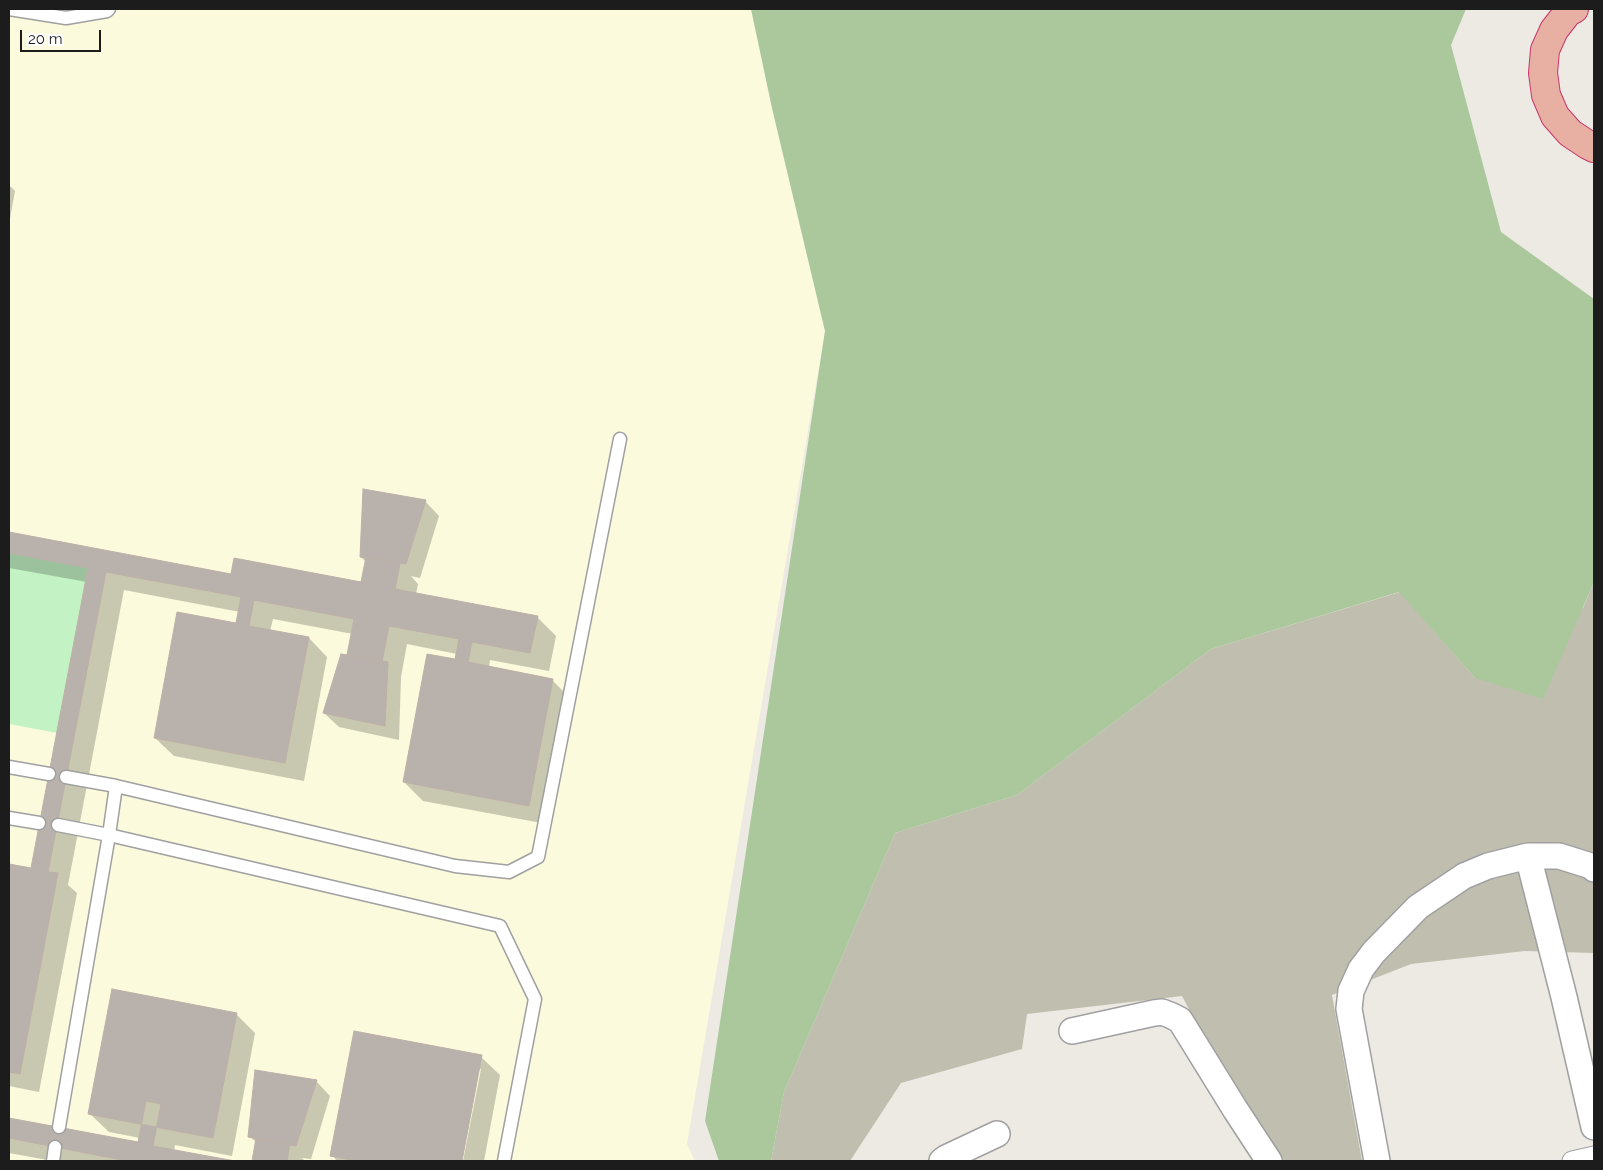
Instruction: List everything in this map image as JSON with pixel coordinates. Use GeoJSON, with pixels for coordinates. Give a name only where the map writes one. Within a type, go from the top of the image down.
{"type":"FeatureCollection","features":[{"type":"Feature","properties":{"kind":"highway"},"geometry":{"type":"LineString","coordinates":[[1570,10],[1554,30],[1546,50],[1543,73],[1546,95],[1555,116],[1570,133],[1594,148]]}},
{"type":"Feature","properties":{"kind":"street"},"geometry":{"type":"LineString","coordinates":[[1528,856],[1564,997],[1594,1127]]}},
{"type":"Feature","properties":{"kind":"street"},"geometry":{"type":"LineString","coordinates":[[1376,1161],[1349,1009],[1351,991],[1362,969],[1374,952],[1418,908],[1464,876],[1488,866],[1528,856],[1559,856],[1591,866],[1594,869]]}},
{"type":"Feature","properties":{"kind":"street"},"geometry":{"type":"LineString","coordinates":[[1072,1031],[1154,1013],[1170,1014],[1180,1020],[1269,1161]]}},
{"type":"Feature","properties":{"kind":"street"},"geometry":{"type":"LineString","coordinates":[[942,1161],[997,1134]]}},
{"type":"Feature","properties":{"kind":"street"},"geometry":{"type":"LineString","coordinates":[[1572,1161],[1594,1156]]}},
{"type":"Feature","properties":{"kind":"lane"},"geometry":{"type":"LineString","coordinates":[[9,9],[66,18],[107,12],[109,9]]}},
{"type":"Feature","properties":{"kind":"lane"},"geometry":{"type":"LineString","coordinates":[[66,777],[116,786],[455,866],[509,872],[538,857],[620,439]]}},
{"type":"Feature","properties":{"kind":"lane"},"geometry":{"type":"LineString","coordinates":[[9,766],[49,774]]}},
{"type":"Feature","properties":{"kind":"lane"},"geometry":{"type":"LineString","coordinates":[[58,1127],[116,786]]}},
{"type":"Feature","properties":{"kind":"lane"},"geometry":{"type":"LineString","coordinates":[[9,818],[39,823]]}},
{"type":"Feature","properties":{"kind":"lane"},"geometry":{"type":"LineString","coordinates":[[58,825],[109,835],[500,926],[535,1000],[504,1161]]}},
{"type":"Feature","properties":{"kind":"lane"},"geometry":{"type":"LineString","coordinates":[[53,1161],[55,1147]]}},
{"type":"Feature","properties":{"kind":"shaded area"},"geometry":{"type":"Polygon","coordinates":[[[9,9],[751,9],[772,108],[825,331],[687,1144],[695,1161],[9,1161],[9,9]]]}},
{"type":"Feature","properties":{"kind":"shaded area"},"geometry":{"type":"Polygon","coordinates":[[[1594,582],[1594,953],[1525,951],[1411,964],[1332,995],[1362,1161],[1277,1161],[1241,1108],[1182,996],[1027,1014],[1022,1049],[901,1083],[850,1161],[771,1161],[784,1092],[895,833],[1017,795],[1211,649],[1400,592],[1475,678],[1583,608],[1594,582]]]}},
{"type":"Feature","properties":{"kind":"green space"},"geometry":{"type":"Polygon","coordinates":[[[751,9],[1466,9],[1451,45],[1501,232],[1594,299],[1594,582],[1543,699],[1475,678],[1399,592],[1211,649],[1017,795],[895,833],[784,1092],[771,1161],[719,1161],[705,1121],[825,331],[772,108],[751,9]]]}},
{"type":"Feature","properties":{"kind":"green space"},"geometry":{"type":"Polygon","coordinates":[[[9,553],[88,568],[57,733],[9,724],[9,553]]]}},
{"type":"Feature","properties":{"kind":"building"},"geometry":{"type":"Polygon","coordinates":[[[363,489],[426,500],[406,564],[360,557],[363,489]]]}},
{"type":"Feature","properties":{"kind":"building"},"geometry":{"type":"Polygon","coordinates":[[[9,532],[231,574],[234,558],[361,582],[366,557],[400,564],[395,589],[538,616],[530,653],[472,642],[468,662],[553,679],[529,806],[403,782],[427,654],[455,659],[459,639],[389,626],[382,662],[347,655],[354,619],[254,600],[249,626],[309,637],[285,763],[154,738],[177,612],[236,623],[241,597],[106,572],[48,872],[58,873],[20,1074],[9,1072],[9,864],[31,868],[88,568],[9,553],[9,532]]]}},
{"type":"Feature","properties":{"kind":"building"},"geometry":{"type":"Polygon","coordinates":[[[341,654],[388,662],[385,726],[323,713],[341,654]]]}},
{"type":"Feature","properties":{"kind":"building"},"geometry":{"type":"Polygon","coordinates":[[[112,989],[237,1013],[213,1138],[88,1114],[112,989]]]}},
{"type":"Feature","properties":{"kind":"building"},"geometry":{"type":"Polygon","coordinates":[[[354,1031],[482,1055],[462,1161],[358,1161],[330,1156],[354,1031]]]}},
{"type":"Feature","properties":{"kind":"building"},"geometry":{"type":"Polygon","coordinates":[[[255,1070],[317,1080],[296,1146],[248,1137],[255,1070]]]}},
{"type":"Feature","properties":{"kind":"building"},"geometry":{"type":"Polygon","coordinates":[[[146,1101],[161,1104],[153,1146],[235,1161],[122,1161],[9,1138],[9,1118],[138,1142],[146,1101]]]}},
{"type":"Feature","properties":{"kind":"building"},"geometry":{"type":"Polygon","coordinates":[[[256,1138],[290,1144],[287,1161],[252,1161],[256,1138]]]}}]}
